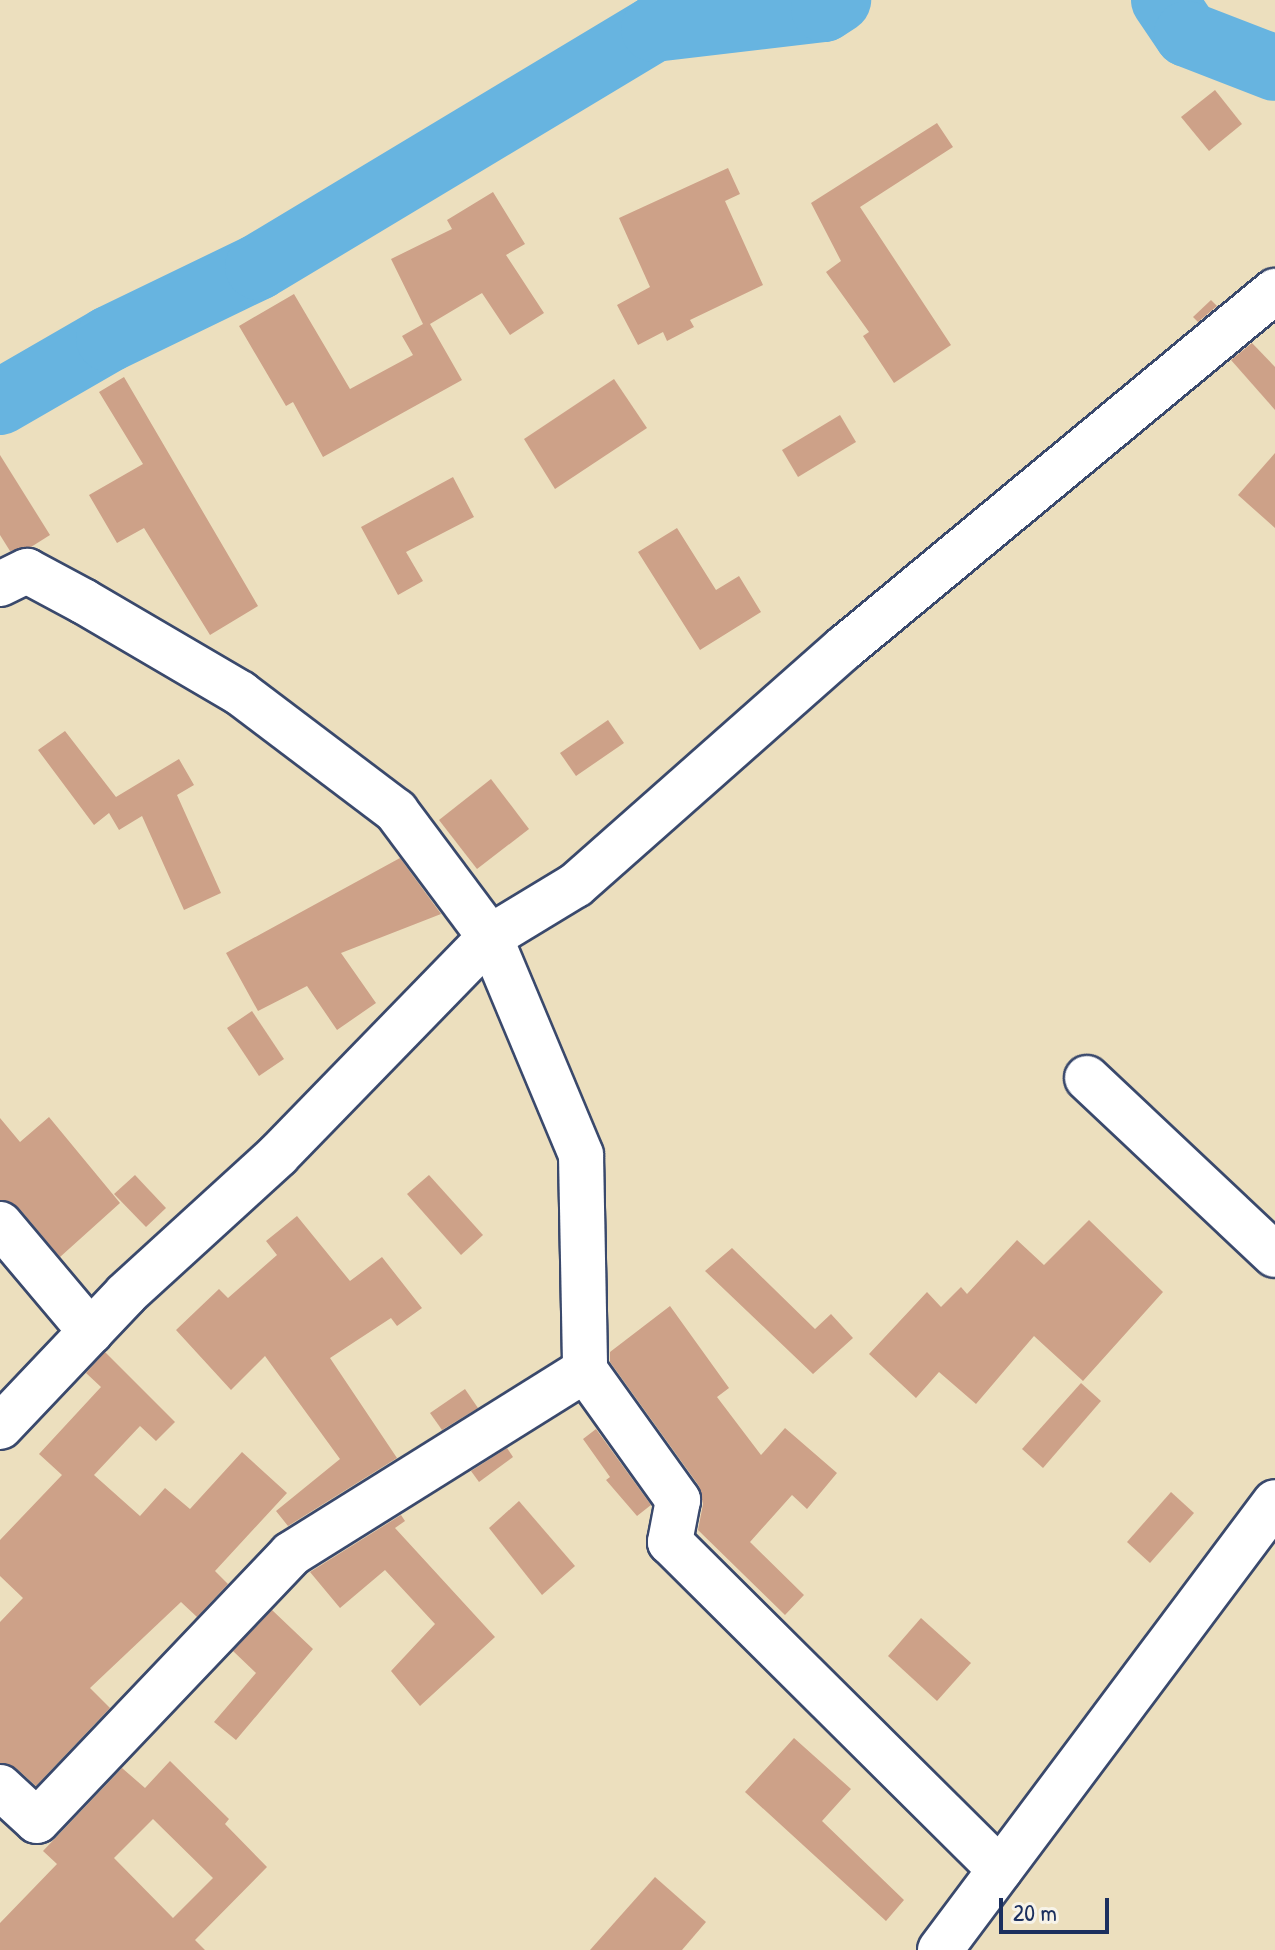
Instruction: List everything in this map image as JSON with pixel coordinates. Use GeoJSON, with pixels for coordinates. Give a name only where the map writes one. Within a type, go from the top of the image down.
{"type":"FeatureCollection","features":[{"type":"Feature","properties":{"kind":"street"},"geometry":{"type":"LineString","coordinates":[[0,1427],[91,1332],[278,1155],[490,937],[576,885],[844,648],[1275,291]]}},
{"type":"Feature","properties":{"kind":"street"},"geometry":{"type":"LineString","coordinates":[[0,584],[27,571],[240,693],[396,811],[490,937],[581,1155],[585,1370],[678,1500],[670,1542],[1000,1870]]}},
{"type":"Feature","properties":{"kind":"street"},"geometry":{"type":"LineString","coordinates":[[1087,1078],[1275,1255]]}},
{"type":"Feature","properties":{"kind":"street"},"geometry":{"type":"LineString","coordinates":[[0,1224],[91,1332]]}},
{"type":"Feature","properties":{"kind":"street"},"geometry":{"type":"LineString","coordinates":[[0,1787],[37,1821],[291,1554],[585,1370]]}},
{"type":"Feature","properties":{"kind":"street"},"geometry":{"type":"LineString","coordinates":[[940,1950],[1275,1502]]}},
{"type":"Feature","properties":{"kind":"building"},"geometry":{"type":"Polygon","coordinates":[[[1215,90],[1242,124],[1209,151],[1181,117],[1215,90]]]}},
{"type":"Feature","properties":{"kind":"building"},"geometry":{"type":"Polygon","coordinates":[[[937,123],[953,147],[860,207],[951,345],[894,383],[863,336],[869,332],[826,272],[841,261],[811,203],[937,123]]]}},
{"type":"Feature","properties":{"kind":"building"},"geometry":{"type":"Polygon","coordinates":[[[728,168],[740,194],[725,201],[763,285],[690,320],[694,327],[667,341],[663,332],[638,345],[617,305],[650,287],[619,218],[728,168]]]}},
{"type":"Feature","properties":{"kind":"building"},"geometry":{"type":"Polygon","coordinates":[[[493,192],[525,244],[506,255],[544,313],[510,335],[482,293],[430,324],[462,380],[323,457],[293,402],[286,406],[239,326],[294,294],[350,389],[413,355],[402,336],[423,324],[391,259],[452,229],[447,220],[493,192]]]}},
{"type":"Feature","properties":{"kind":"building"},"geometry":{"type":"Polygon","coordinates":[[[1211,300],[1217,306],[1198,322],[1193,317],[1211,300]]]}},
{"type":"Feature","properties":{"kind":"building"},"geometry":{"type":"Polygon","coordinates":[[[1252,343],[1275,367],[1275,410],[1231,360],[1252,343]]]}},
{"type":"Feature","properties":{"kind":"building"},"geometry":{"type":"Polygon","coordinates":[[[124,377],[258,606],[210,635],[144,528],[117,543],[89,495],[143,464],[99,392],[124,377]]]}},
{"type":"Feature","properties":{"kind":"building"},"geometry":{"type":"Polygon","coordinates":[[[614,379],[647,428],[555,489],[524,439],[614,379]]]}},
{"type":"Feature","properties":{"kind":"building"},"geometry":{"type":"Polygon","coordinates":[[[840,415],[856,442],[798,477],[782,450],[840,415]]]}},
{"type":"Feature","properties":{"kind":"building"},"geometry":{"type":"Polygon","coordinates":[[[1275,453],[1275,528],[1238,495],[1275,453]]]}},
{"type":"Feature","properties":{"kind":"building"},"geometry":{"type":"Polygon","coordinates":[[[0,455],[50,535],[31,547],[10,551],[0,535],[0,455]]]}},
{"type":"Feature","properties":{"kind":"building"},"geometry":{"type":"Polygon","coordinates":[[[453,477],[474,517],[406,552],[423,581],[398,595],[361,527],[453,477]]]}},
{"type":"Feature","properties":{"kind":"building"},"geometry":{"type":"Polygon","coordinates":[[[677,528],[716,590],[739,576],[761,612],[700,650],[638,552],[677,528]]]}},
{"type":"Feature","properties":{"kind":"building"},"geometry":{"type":"Polygon","coordinates":[[[608,720],[624,743],[576,776],[560,753],[608,720]]]}},
{"type":"Feature","properties":{"kind":"building"},"geometry":{"type":"Polygon","coordinates":[[[65,731],[116,797],[179,759],[194,785],[177,795],[221,893],[184,910],[142,816],[119,830],[109,813],[94,825],[38,750],[65,731]]]}},
{"type":"Feature","properties":{"kind":"building"},"geometry":{"type":"Polygon","coordinates":[[[491,779],[529,829],[477,869],[439,820],[491,779]]]}},
{"type":"Feature","properties":{"kind":"building"},"geometry":{"type":"Polygon","coordinates":[[[400,858],[441,914],[341,953],[376,1003],[337,1030],[307,986],[258,1011],[226,953],[400,858]]]}},
{"type":"Feature","properties":{"kind":"building"},"geometry":{"type":"Polygon","coordinates":[[[252,1011],[284,1059],[259,1076],[227,1028],[252,1011]]]}},
{"type":"Feature","properties":{"kind":"building"},"geometry":{"type":"Polygon","coordinates":[[[49,1117],[120,1203],[60,1257],[19,1208],[0,1200],[0,1118],[20,1142],[49,1117]]]}},
{"type":"Feature","properties":{"kind":"building"},"geometry":{"type":"Polygon","coordinates":[[[135,1175],[166,1208],[146,1227],[114,1194],[135,1175]]]}},
{"type":"Feature","properties":{"kind":"building"},"geometry":{"type":"Polygon","coordinates":[[[429,1175],[483,1235],[461,1255],[407,1194],[429,1175]]]}},
{"type":"Feature","properties":{"kind":"building"},"geometry":{"type":"Polygon","coordinates":[[[297,1216],[350,1281],[382,1257],[422,1308],[397,1326],[391,1318],[330,1358],[397,1458],[288,1526],[276,1511],[340,1459],[265,1356],[231,1390],[176,1330],[219,1289],[228,1298],[277,1255],[266,1241],[297,1216]]]}},
{"type":"Feature","properties":{"kind":"building"},"geometry":{"type":"Polygon","coordinates":[[[1089,1220],[1163,1292],[1083,1381],[1034,1336],[976,1404],[939,1372],[916,1398],[869,1354],[927,1292],[941,1307],[961,1287],[967,1294],[1017,1240],[1044,1265],[1089,1220]]]}},
{"type":"Feature","properties":{"kind":"building"},"geometry":{"type":"Polygon","coordinates":[[[732,1248],[815,1329],[831,1314],[853,1338],[813,1374],[705,1271],[732,1248]]]}},
{"type":"Feature","properties":{"kind":"building"},"geometry":{"type":"Polygon","coordinates":[[[670,1306],[729,1388],[717,1397],[761,1455],[785,1428],[837,1473],[807,1509],[792,1495],[750,1542],[804,1595],[785,1615],[698,1530],[703,1504],[699,1486],[610,1362],[610,1352],[670,1306]]]}},
{"type":"Feature","properties":{"kind":"building"},"geometry":{"type":"Polygon","coordinates":[[[105,1352],[175,1422],[156,1441],[140,1426],[94,1475],[140,1516],[165,1488],[190,1509],[242,1452],[287,1493],[215,1571],[228,1584],[197,1617],[181,1602],[90,1688],[110,1708],[36,1786],[16,1768],[0,1763],[0,1622],[23,1598],[0,1576],[0,1540],[62,1475],[39,1454],[101,1387],[86,1373],[105,1352]]]}},
{"type":"Feature","properties":{"kind":"building"},"geometry":{"type":"Polygon","coordinates":[[[1081,1383],[1101,1401],[1043,1468],[1022,1449],[1081,1383]]]}},
{"type":"Feature","properties":{"kind":"building"},"geometry":{"type":"Polygon","coordinates":[[[465,1389],[478,1408],[442,1430],[430,1413],[465,1389]]]}},
{"type":"Feature","properties":{"kind":"building"},"geometry":{"type":"Polygon","coordinates":[[[596,1429],[651,1505],[637,1516],[606,1480],[610,1477],[583,1439],[596,1429]]]}},
{"type":"Feature","properties":{"kind":"building"},"geometry":{"type":"Polygon","coordinates":[[[507,1448],[513,1457],[479,1482],[471,1471],[507,1448]]]}},
{"type":"Feature","properties":{"kind":"building"},"geometry":{"type":"Polygon","coordinates":[[[1171,1492],[1194,1513],[1150,1563],[1127,1542],[1171,1492]]]}},
{"type":"Feature","properties":{"kind":"building"},"geometry":{"type":"Polygon","coordinates":[[[519,1501],[575,1566],[542,1595],[489,1528],[519,1501]]]}},
{"type":"Feature","properties":{"kind":"building"},"geometry":{"type":"Polygon","coordinates":[[[401,1515],[405,1521],[395,1528],[495,1637],[420,1706],[391,1671],[435,1624],[385,1570],[340,1608],[310,1572],[401,1515]]]}},
{"type":"Feature","properties":{"kind":"building"},"geometry":{"type":"Polygon","coordinates":[[[272,1610],[313,1649],[236,1740],[214,1722],[256,1673],[233,1651],[272,1610]]]}},
{"type":"Feature","properties":{"kind":"building"},"geometry":{"type":"Polygon","coordinates":[[[921,1618],[971,1663],[937,1701],[888,1656],[921,1618]]]}},
{"type":"Feature","properties":{"kind":"building"},"geometry":{"type":"Polygon","coordinates":[[[794,1738],[851,1789],[822,1821],[904,1900],[886,1921],[745,1792],[794,1738]]]}},
{"type":"Feature","properties":{"kind":"building"},"geometry":{"type":"Polygon","coordinates":[[[170,1761],[229,1819],[225,1824],[267,1867],[195,1940],[205,1950],[0,1950],[0,1923],[57,1864],[43,1851],[122,1768],[145,1788],[170,1761]],[[153,1819],[114,1858],[173,1918],[213,1878],[153,1819]]]}},
{"type":"Feature","properties":{"kind":"building"},"geometry":{"type":"Polygon","coordinates":[[[655,1877],[706,1922],[682,1950],[590,1950],[655,1877]]]}},
{"type":"Feature","properties":{"kind":"waterway"},"geometry":{"type":"LineString","coordinates":[[0,402],[109,339],[258,267],[654,29],[824,9],[838,0]]}},
{"type":"Feature","properties":{"kind":"waterway"},"geometry":{"type":"LineString","coordinates":[[1164,0],[1187,34],[1275,68]]}}]}
